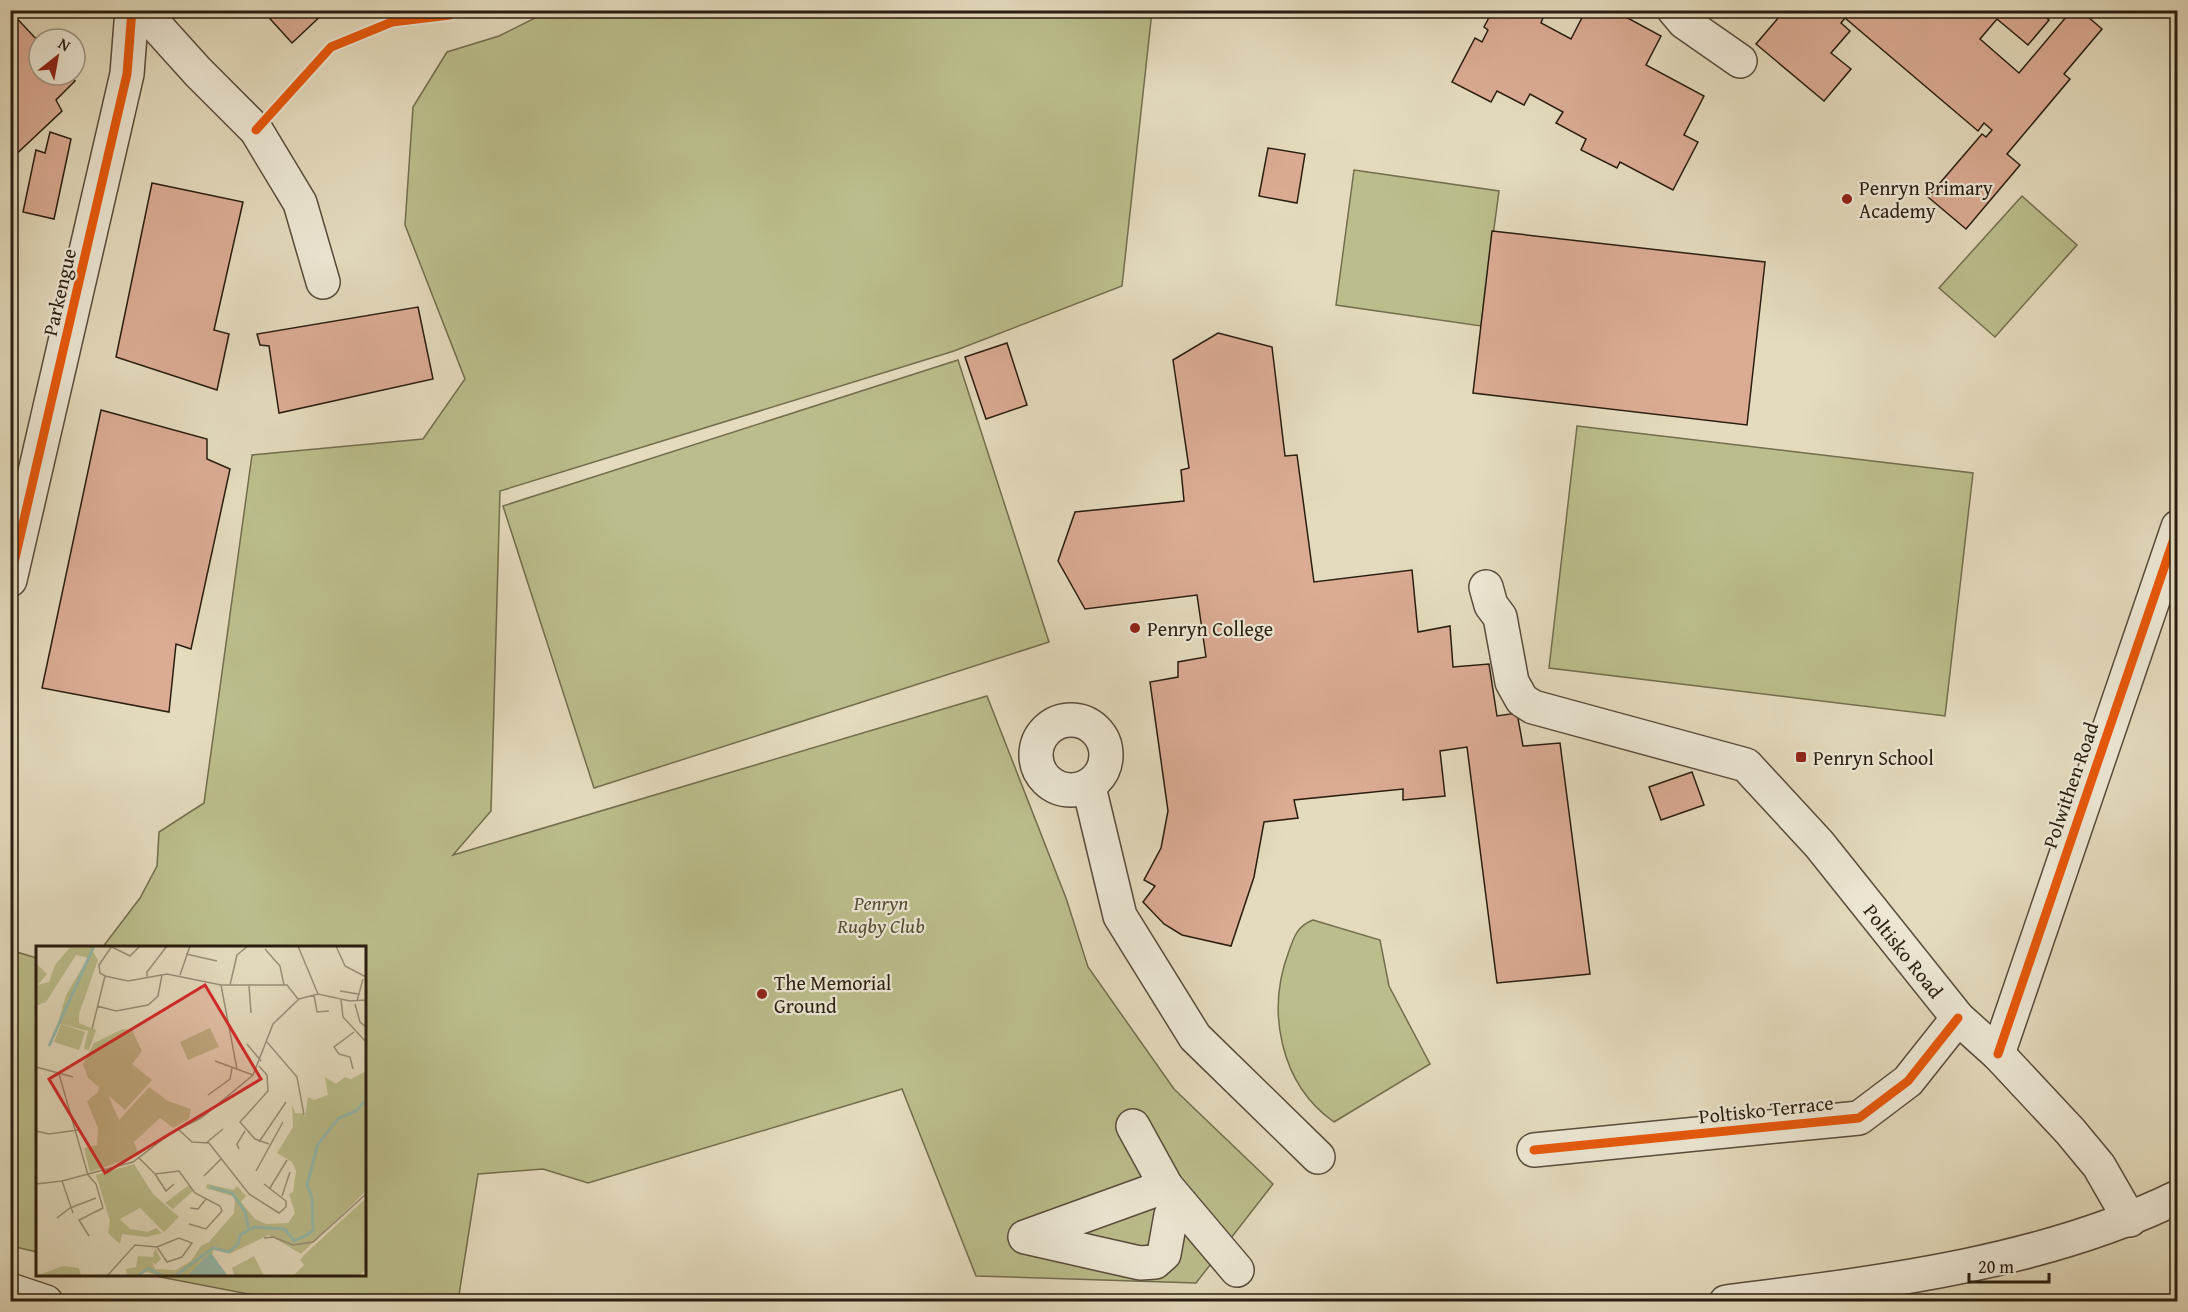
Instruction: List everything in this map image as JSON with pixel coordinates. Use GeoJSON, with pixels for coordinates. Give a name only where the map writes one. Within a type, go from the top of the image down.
{"type":"FeatureCollection","features":[{"type":"Feature","properties":{"kind":"street","name":"Parkengue"},"geometry":{"type":"LineString","coordinates":[[10,580],[127,74],[132,10]]}},
{"type":"Feature","properties":{"kind":"street"},"geometry":{"type":"LineString","coordinates":[[142,10],[198,72],[256,130],[300,203],[323,282]]}},
{"type":"Feature","properties":{"kind":"street"},"geometry":{"type":"LineString","coordinates":[[1674,10],[1684,22],[1740,62]]}},
{"type":"Feature","properties":{"kind":"street","name":"Polwithen Road"},"geometry":{"type":"LineString","coordinates":[[1998,1054],[2178,527]]}},
{"type":"Feature","properties":{"kind":"street","name":"Poltisko Road"},"geometry":{"type":"LineString","coordinates":[[1486,587],[1491,605],[1500,617],[1512,682],[1522,700],[1533,707],[1677,749],[1746,765],[1819,844],[1958,1018],[1998,1054],[2070,1131],[2099,1167],[2130,1220]]}},
{"type":"Feature","properties":{"kind":"street"},"geometry":{"type":"LineString","coordinates":[[1089,787],[1120,916],[1195,1037],[1318,1157]]}},
{"type":"Feature","properties":{"kind":"street","name":"Poltisko Terrace"},"geometry":{"type":"LineString","coordinates":[[1534,1150],[1859,1118],[1908,1082],[1958,1018]]}},
{"type":"Feature","properties":{"kind":"street"},"geometry":{"type":"LineString","coordinates":[[1133,1126],[1174,1195],[1237,1270]]}},
{"type":"Feature","properties":{"kind":"street"},"geometry":{"type":"LineString","coordinates":[[1726,1302],[1935,1270],[2038,1250],[2130,1220],[2178,1197]]}},
{"type":"Feature","properties":{"kind":"street"},"geometry":{"type":"LineString","coordinates":[[10,1290],[46,1302]]}},
{"type":"Feature","properties":{"kind":"green space","name":"Penryn Rugby Club"},"geometry":{"type":"Polygon","coordinates":[[[549,11],[1152,11],[1122,286],[954,351],[500,491],[491,811],[453,855],[987,696],[1066,898],[1088,967],[1174,1089],[1273,1184],[1196,1283],[976,1276],[902,1089],[588,1183],[543,1169],[478,1174],[458,1301],[284,1301],[155,1276],[366,1276],[366,946],[104,946],[140,898],[157,866],[159,832],[204,803],[252,455],[423,439],[465,379],[405,225],[413,107],[447,52],[499,36],[549,11]]]}},
{"type":"Feature","properties":{"kind":"green space"},"geometry":{"type":"Polygon","coordinates":[[[1354,170],[1499,191],[1481,326],[1336,305],[1354,170]]]}},
{"type":"Feature","properties":{"kind":"green space"},"geometry":{"type":"Polygon","coordinates":[[[2022,196],[2077,245],[1995,337],[1939,288],[2022,196]]]}},
{"type":"Feature","properties":{"kind":"green space"},"geometry":{"type":"Polygon","coordinates":[[[958,360],[1049,642],[594,788],[503,506],[958,360]]]}},
{"type":"Feature","properties":{"kind":"green space"},"geometry":{"type":"Polygon","coordinates":[[[1577,426],[1973,473],[1945,716],[1549,668],[1577,426]]]}},
{"type":"Feature","properties":{"kind":"green space"},"geometry":{"type":"Polygon","coordinates":[[[1313,920],[1380,940],[1389,986],[1430,1064],[1334,1122],[1301,1088],[1290,1067],[1279,1021],[1282,974],[1289,951],[1300,929],[1313,920]]]}},
{"type":"Feature","properties":{"kind":"green space"},"geometry":{"type":"Polygon","coordinates":[[[10,950],[36,958],[36,1252],[11,1246],[10,950]]]}},
{"type":"Feature","properties":{"kind":"building"},"geometry":{"type":"Polygon","coordinates":[[[262,10],[327,10],[292,43],[262,10]]]}},
{"type":"Feature","properties":{"kind":"building"},"geometry":{"type":"Polygon","coordinates":[[[1493,10],[1546,10],[1541,23],[1571,39],[1586,10],[1613,10],[1661,36],[1646,65],[1704,96],[1684,135],[1698,142],[1673,190],[1620,162],[1617,168],[1581,150],[1586,139],[1556,123],[1563,112],[1530,94],[1524,105],[1497,91],[1491,102],[1452,82],[1475,38],[1482,42],[1488,30],[1484,27],[1493,10]]]}},
{"type":"Feature","properties":{"kind":"building"},"geometry":{"type":"Polygon","coordinates":[[[1785,10],[2038,10],[2049,20],[2028,45],[1997,19],[1980,39],[2019,73],[2072,10],[2080,10],[2102,29],[2064,74],[2070,79],[2007,154],[2020,165],[1966,229],[1928,197],[1982,134],[1986,137],[1992,130],[1984,123],[1978,131],[1845,18],[1841,23],[1850,31],[1831,53],[1851,69],[1824,101],[1756,44],[1785,10]]]}},
{"type":"Feature","properties":{"kind":"building"},"geometry":{"type":"Polygon","coordinates":[[[10,11],[27,29],[27,87],[69,87],[56,100],[62,111],[10,160],[10,11]]]}},
{"type":"Feature","properties":{"kind":"building"},"geometry":{"type":"Polygon","coordinates":[[[50,132],[71,139],[54,219],[23,212],[36,150],[45,153],[50,132]]]}},
{"type":"Feature","properties":{"kind":"building"},"geometry":{"type":"Polygon","coordinates":[[[1268,148],[1305,154],[1297,203],[1259,196],[1268,148]]]}},
{"type":"Feature","properties":{"kind":"building"},"geometry":{"type":"Polygon","coordinates":[[[152,183],[243,202],[214,330],[229,334],[217,390],[116,357],[152,183]]]}},
{"type":"Feature","properties":{"kind":"building"},"geometry":{"type":"Polygon","coordinates":[[[1492,231],[1765,262],[1747,425],[1473,393],[1492,231]]]}},
{"type":"Feature","properties":{"kind":"building"},"geometry":{"type":"Polygon","coordinates":[[[418,307],[433,379],[279,413],[269,346],[260,345],[257,334],[418,307]]]}},
{"type":"Feature","properties":{"kind":"building"},"geometry":{"type":"Polygon","coordinates":[[[1218,333],[1272,347],[1285,456],[1297,455],[1314,582],[1412,570],[1418,632],[1450,626],[1453,667],[1489,664],[1497,716],[1517,713],[1523,746],[1560,743],[1590,974],[1497,983],[1467,747],[1440,751],[1445,796],[1403,800],[1403,789],[1294,800],[1298,818],[1264,822],[1254,877],[1231,946],[1182,935],[1164,924],[1143,902],[1155,886],[1144,880],[1161,848],[1168,811],[1150,682],[1178,677],[1178,662],[1206,657],[1197,595],[1085,609],[1058,561],[1075,512],[1184,501],[1181,470],[1189,468],[1173,360],[1218,333]]]}},
{"type":"Feature","properties":{"kind":"building"},"geometry":{"type":"Polygon","coordinates":[[[1007,343],[1027,405],[986,419],[965,357],[1007,343]]]}},
{"type":"Feature","properties":{"kind":"building"},"geometry":{"type":"Polygon","coordinates":[[[101,410],[207,439],[207,459],[230,469],[191,649],[176,644],[169,712],[42,688],[101,410]]]}},
{"type":"Feature","properties":{"kind":"building"},"geometry":{"type":"Polygon","coordinates":[[[1692,772],[1704,805],[1661,820],[1649,787],[1692,772]]]}},
{"type":"Feature","properties":{"kind":"cycle path"},"geometry":{"type":"LineString","coordinates":[[10,580],[127,74],[132,10]]}},
{"type":"Feature","properties":{"kind":"cycle path"},"geometry":{"type":"LineString","coordinates":[[256,130],[331,47],[392,22],[450,15],[457,10]]}},
{"type":"Feature","properties":{"kind":"cycle path"},"geometry":{"type":"LineString","coordinates":[[1998,1054],[2178,527]]}},
{"type":"Feature","properties":{"kind":"cycle path"},"geometry":{"type":"LineString","coordinates":[[1534,1150],[1859,1118],[1908,1081],[1958,1018]]}},
{"type":"Feature","properties":{"kind":"place","name":"Penryn Primary Academy"},"geometry":{"type":"Point","coordinates":[1847,199]}},
{"type":"Feature","properties":{"kind":"place","name":"Penryn College"},"geometry":{"type":"Point","coordinates":[1135,628]}},
{"type":"Feature","properties":{"kind":"place","name":"Penryn School"},"geometry":{"type":"Point","coordinates":[1801,757]}},
{"type":"Feature","properties":{"kind":"place","name":"The Memorial Ground"},"geometry":{"type":"Point","coordinates":[762,994]}}]}
